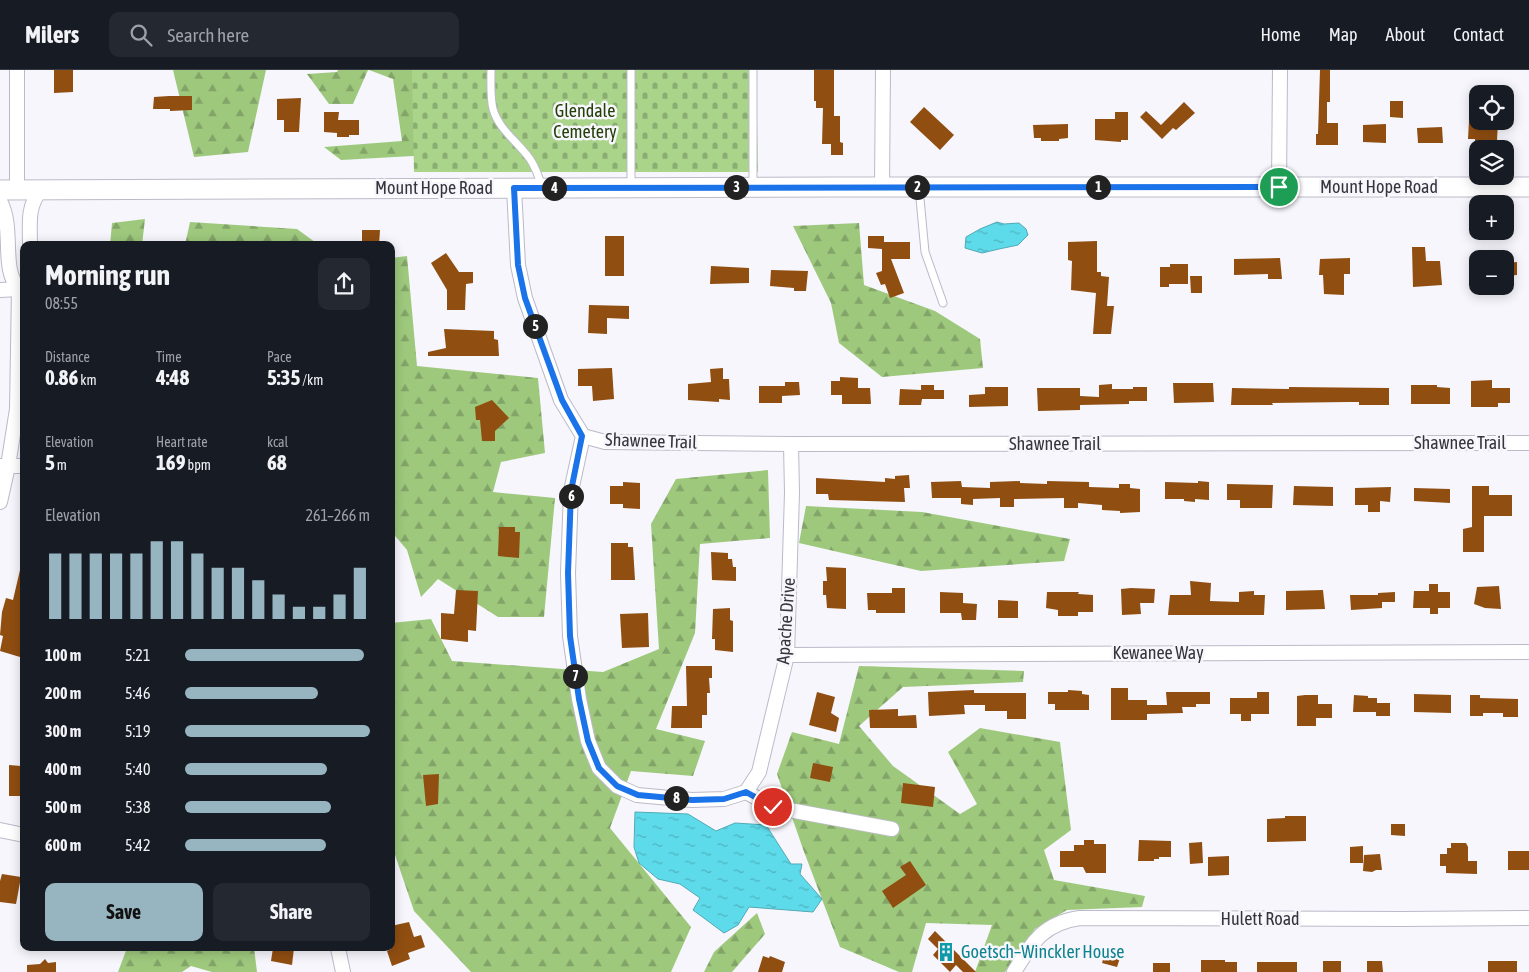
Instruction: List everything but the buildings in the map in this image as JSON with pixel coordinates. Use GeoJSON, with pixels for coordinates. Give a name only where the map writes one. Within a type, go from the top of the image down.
{"type":"FeatureCollection","features":[{"type":"Feature","properties":{"kind":"street"},"geometry":{"type":"LineString","coordinates":[[9,191],[17,70]]}},
{"type":"Feature","properties":{"kind":"street"},"geometry":{"type":"LineString","coordinates":[[882,187],[883,70]]}},
{"type":"Feature","properties":{"kind":"street"},"geometry":{"type":"LineString","coordinates":[[1279,187],[1280,70]]}},
{"type":"Feature","properties":{"kind":"street","name":"Mount Hope Road"},"geometry":{"type":"LineString","coordinates":[[9,191],[753,187],[1529,186]]}},
{"type":"Feature","properties":{"kind":"street"},"geometry":{"type":"LineString","coordinates":[[514,188],[518,265],[525,298],[562,400],[582,436],[571,491],[568,573],[570,636],[579,699],[588,741],[599,768],[617,786],[638,795],[692,800],[724,799],[746,792],[773,807],[892,829]]}},
{"type":"Feature","properties":{"kind":"street"},"geometry":{"type":"LineString","coordinates":[[30,241],[30,210],[40,191]]}},
{"type":"Feature","properties":{"kind":"street"},"geometry":{"type":"LineString","coordinates":[[0,201],[6,215],[6,268],[10,279],[20,285]]}},
{"type":"Feature","properties":{"kind":"street"},"geometry":{"type":"LineString","coordinates":[[0,290],[20,286]]}},
{"type":"Feature","properties":{"kind":"street"},"geometry":{"type":"LineString","coordinates":[[0,502],[4,466],[17,409],[20,335]]}},
{"type":"Feature","properties":{"kind":"street","name":"Shawnee Trail"},"geometry":{"type":"LineString","coordinates":[[582,436],[605,442],[791,444],[1529,443]]}},
{"type":"Feature","properties":{"kind":"street","name":"Apache Drive"},"geometry":{"type":"LineString","coordinates":[[746,792],[759,772],[787,655],[792,493],[791,444]]}},
{"type":"Feature","properties":{"kind":"street"},"geometry":{"type":"LineString","coordinates":[[4,466],[20,466]]}},
{"type":"Feature","properties":{"kind":"street","name":"Kewanee Way"},"geometry":{"type":"LineString","coordinates":[[787,655],[1529,652]]}},
{"type":"Feature","properties":{"kind":"street"},"geometry":{"type":"LineString","coordinates":[[0,830],[20,834]]}},
{"type":"Feature","properties":{"kind":"street","name":"Hulett Road"},"geometry":{"type":"LineString","coordinates":[[1014,972],[1030,945],[1044,931],[1061,922],[1080,918],[1529,918]]}},
{"type":"Feature","properties":{"kind":"street"},"geometry":{"type":"LineString","coordinates":[[339,951],[343,972]]}},
{"type":"Feature","properties":{"kind":"lane"},"geometry":{"type":"LineString","coordinates":[[491,70],[491,102],[495,115],[502,127],[529,157],[536,169],[542,188]]}},
{"type":"Feature","properties":{"kind":"lane"},"geometry":{"type":"LineString","coordinates":[[631,188],[632,70]]}},
{"type":"Feature","properties":{"kind":"lane"},"geometry":{"type":"LineString","coordinates":[[753,70],[753,187]]}},
{"type":"Feature","properties":{"kind":"lane"},"geometry":{"type":"LineString","coordinates":[[919,188],[925,252],[943,303]]}},
{"type":"Feature","properties":{"kind":"green space"},"geometry":{"type":"Polygon","coordinates":[[[173,70],[266,70],[248,152],[194,157],[173,70]]]}},
{"type":"Feature","properties":{"kind":"green space"},"geometry":{"type":"Polygon","coordinates":[[[338,70],[368,70],[353,104],[329,104],[307,74],[337,72],[338,70]]]}},
{"type":"Feature","properties":{"kind":"green space"},"geometry":{"type":"Polygon","coordinates":[[[369,70],[468,70],[467,153],[341,160],[324,147],[402,141],[393,79],[369,70]]]}},
{"type":"Feature","properties":{"kind":"green space","name":"Glendale Cemetery"},"geometry":{"type":"Polygon","coordinates":[[[412,70],[756,70],[758,172],[414,172],[412,70]]]}},
{"type":"Feature","properties":{"kind":"green space"},"geometry":{"type":"Polygon","coordinates":[[[145,219],[142,241],[110,241],[112,223],[145,219]]]}},
{"type":"Feature","properties":{"kind":"green space"},"geometry":{"type":"Polygon","coordinates":[[[190,222],[297,229],[314,241],[186,241],[190,222]]]}},
{"type":"Feature","properties":{"kind":"green space"},"geometry":{"type":"Polygon","coordinates":[[[859,223],[864,285],[935,311],[980,339],[983,368],[882,377],[839,343],[831,303],[793,226],[859,223]]]}},
{"type":"Feature","properties":{"kind":"green space"},"geometry":{"type":"Polygon","coordinates":[[[407,256],[417,366],[538,378],[545,453],[501,462],[493,492],[555,498],[544,617],[498,617],[438,579],[421,597],[407,550],[395,536],[395,258],[407,256]]]}},
{"type":"Feature","properties":{"kind":"green space"},"geometry":{"type":"Polygon","coordinates":[[[768,470],[770,538],[700,544],[695,633],[656,729],[705,741],[693,776],[631,771],[610,828],[691,927],[671,972],[471,972],[414,911],[395,855],[395,623],[431,619],[452,661],[603,672],[659,649],[651,524],[676,479],[768,470]]]}},
{"type":"Feature","properties":{"kind":"green space"},"geometry":{"type":"Polygon","coordinates":[[[806,506],[922,512],[1070,539],[1064,561],[921,571],[799,543],[806,506]]]}},
{"type":"Feature","properties":{"kind":"green space"},"geometry":{"type":"Polygon","coordinates":[[[859,666],[1024,671],[1023,682],[903,687],[859,726],[893,766],[960,814],[977,804],[948,752],[980,728],[1060,742],[1071,830],[1044,850],[1054,880],[1145,896],[1142,907],[1067,910],[1035,929],[1005,972],[975,972],[992,925],[926,923],[912,972],[899,972],[840,947],[777,774],[792,732],[839,744],[859,666]]]}},
{"type":"Feature","properties":{"kind":"green space"},"geometry":{"type":"Polygon","coordinates":[[[757,913],[765,934],[732,972],[704,972],[714,952],[757,913]]]}},
{"type":"Feature","properties":{"kind":"green space"},"geometry":{"type":"Polygon","coordinates":[[[126,951],[254,951],[257,972],[212,972],[191,966],[182,972],[118,972],[126,951]]]}},
{"type":"Feature","properties":{"kind":"water"},"geometry":{"type":"Polygon","coordinates":[[[997,222],[1004,224],[1019,223],[1026,229],[1028,235],[1018,245],[982,253],[965,248],[966,237],[997,222]]]}},
{"type":"Feature","properties":{"kind":"water"},"geometry":{"type":"Polygon","coordinates":[[[635,812],[688,814],[716,831],[735,823],[766,825],[791,864],[802,864],[800,874],[822,899],[813,912],[749,907],[738,925],[724,933],[693,910],[700,898],[680,884],[658,879],[639,863],[634,847],[635,812]]]}},
{"type":"Feature","properties":{"kind":"place","name":"Goetsch–Winckler House"},"geometry":{"type":"Point","coordinates":[946,952]}},
{"type":"Feature","properties":{"kind":"route"},"geometry":{"type":"LineString","coordinates":[[773,807],[746,792],[724,799],[692,800],[638,795],[617,786],[599,768],[588,741],[579,699],[570,636],[568,573],[571,491],[582,436],[562,400],[525,298],[518,265],[514,188],[1279,187]]}}]}
